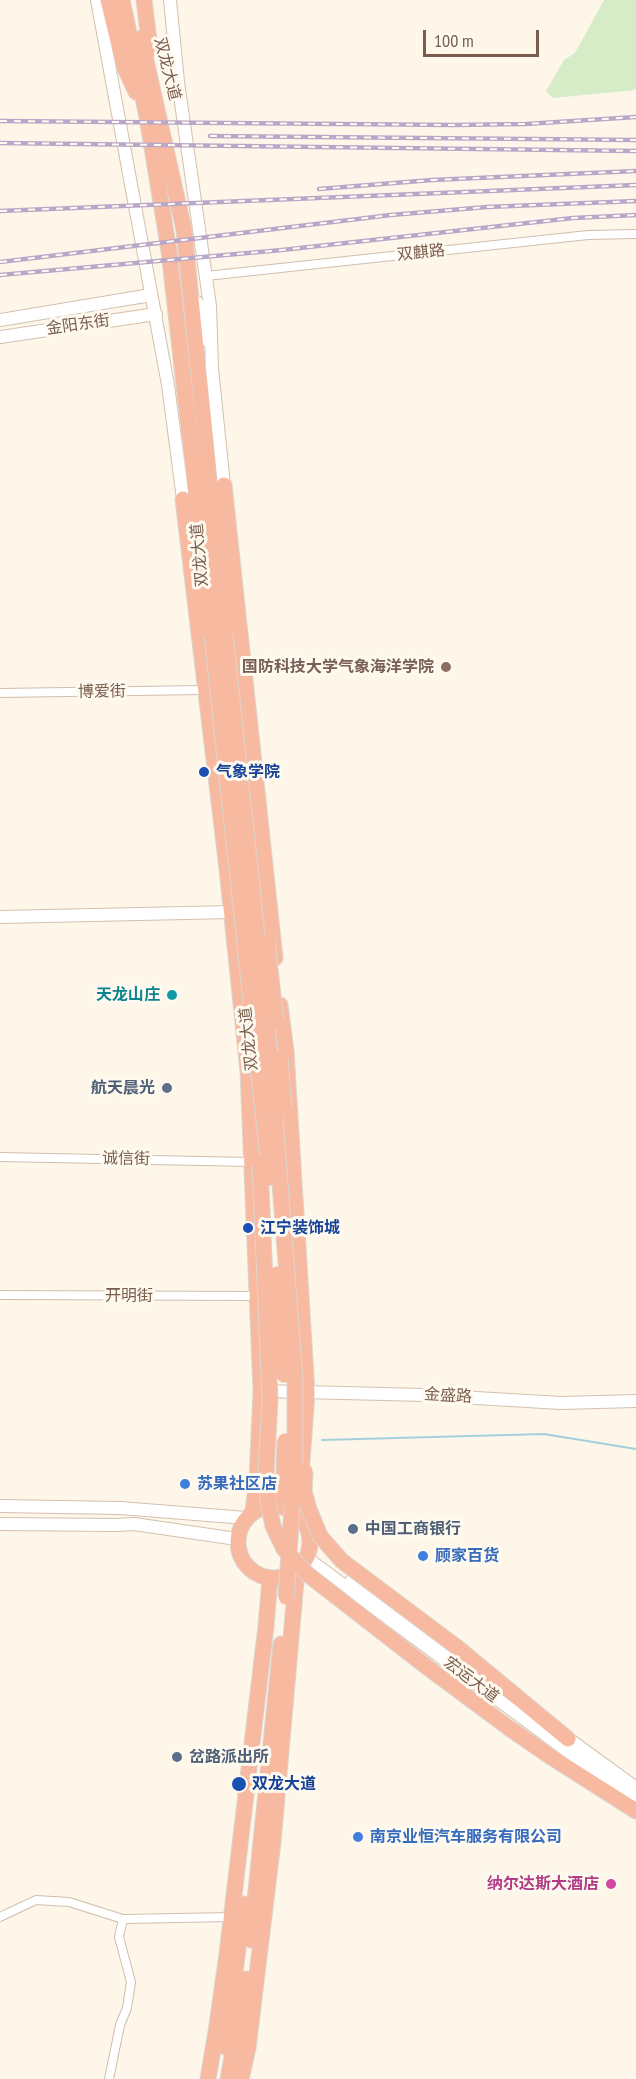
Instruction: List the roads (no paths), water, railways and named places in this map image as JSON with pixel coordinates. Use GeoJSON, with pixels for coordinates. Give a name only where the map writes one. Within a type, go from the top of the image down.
{"type":"FeatureCollection","features":[{"type":"Feature","properties":{"kind":"highway"},"geometry":{"type":"LineString","coordinates":[[108,0],[124,66],[153,115]]}},
{"type":"Feature","properties":{"kind":"highway","name":"双龙大道"},"geometry":{"type":"LineString","coordinates":[[122,0],[184,230],[188,264],[218,635],[272,1197],[285,1387],[285,1457],[269,1699],[228,2079]]}},
{"type":"Feature","properties":{"kind":"highway","name":"双龙大道"},"geometry":{"type":"LineString","coordinates":[[133,0],[153,115],[218,635],[243,800],[256,945],[271,1067],[295,1381],[295,1464],[285,1608],[245,1990],[229,2054],[217,2079]]}},
{"type":"Feature","properties":{"kind":"highway"},"geometry":{"type":"LineString","coordinates":[[144,0],[153,115]]}},
{"type":"Feature","properties":{"kind":"highway","name":"双龙大道"},"geometry":{"type":"LineString","coordinates":[[224,485],[286,1051],[307,1393],[297,1514]]}},
{"type":"Feature","properties":{"kind":"highway","name":"双龙大道"},"geometry":{"type":"LineString","coordinates":[[183,500],[232,912],[248,1071],[261,1391],[257,1479],[249,1515]]}},
{"type":"Feature","properties":{"kind":"highway"},"geometry":{"type":"LineString","coordinates":[[243,800],[262,901],[282,1081],[301,1341],[304,1491],[309,1509],[320,1536],[342,1561],[458,1648],[568,1739]]}},
{"type":"Feature","properties":{"kind":"highway"},"geometry":{"type":"LineString","coordinates":[[259,1068],[259,1132],[270,1399],[266,1474],[273,1526],[284,1549],[306,1573],[427,1668],[551,1757],[636,1811]]}},
{"type":"Feature","properties":{"kind":"highway"},"geometry":{"type":"LineString","coordinates":[[241,2079],[248,2048],[309,1532],[297,1514],[287,1508],[275,1506],[263,1507],[249,1515],[240,1528],[237,1539],[238,1550],[250,1570],[260,1576],[270,1578],[289,1576],[305,1560]]}},
{"type":"Feature","properties":{"kind":"highway"},"geometry":{"type":"LineString","coordinates":[[208,2079],[231,1917],[270,1578]]}},
{"type":"Feature","properties":{"kind":"street"},"geometry":{"type":"LineString","coordinates":[[96,0],[156,314],[173,416],[183,500]]}},
{"type":"Feature","properties":{"kind":"street"},"geometry":{"type":"LineString","coordinates":[[170,0],[178,82],[210,306],[212,368],[224,485]]}},
{"type":"Feature","properties":{"kind":"street","name":"双麒路"},"geometry":{"type":"LineString","coordinates":[[206,276],[588,235],[636,234]]}},
{"type":"Feature","properties":{"kind":"street"},"geometry":{"type":"LineString","coordinates":[[188,264],[212,368]]}},
{"type":"Feature","properties":{"kind":"street","name":"金阳东街"},"geometry":{"type":"LineString","coordinates":[[0,320],[152,295]]}},
{"type":"Feature","properties":{"kind":"street","name":"金阳东街"},"geometry":{"type":"LineString","coordinates":[[0,337],[156,314]]}},
{"type":"Feature","properties":{"kind":"street","name":"博爱街"},"geometry":{"type":"LineString","coordinates":[[0,693],[204,690]]}},
{"type":"Feature","properties":{"kind":"street"},"geometry":{"type":"LineString","coordinates":[[0,917],[232,912]]}},
{"type":"Feature","properties":{"kind":"street","name":"诚信街"},"geometry":{"type":"LineString","coordinates":[[0,1156],[252,1162]]}},
{"type":"Feature","properties":{"kind":"street","name":"开明街"},"geometry":{"type":"LineString","coordinates":[[0,1295],[258,1296]]}},
{"type":"Feature","properties":{"kind":"street","name":"金盛路"},"geometry":{"type":"LineString","coordinates":[[261,1391],[425,1395],[561,1403],[636,1401]]}},
{"type":"Feature","properties":{"kind":"street"},"geometry":{"type":"LineString","coordinates":[[0,1506],[120,1508],[249,1515]]}},
{"type":"Feature","properties":{"kind":"street"},"geometry":{"type":"LineString","coordinates":[[0,1524],[134,1524],[237,1539]]}},
{"type":"Feature","properties":{"kind":"street","name":"宏运大道"},"geometry":{"type":"LineString","coordinates":[[305,1560],[636,1788]]}},
{"type":"Feature","properties":{"kind":"street","name":"宏运大道"},"geometry":{"type":"LineString","coordinates":[[305,1560],[636,1802]]}},
{"type":"Feature","properties":{"kind":"street"},"geometry":{"type":"LineString","coordinates":[[0,1917],[36,1900],[69,1902],[123,1919],[231,1917]]}},
{"type":"Feature","properties":{"kind":"street"},"geometry":{"type":"LineString","coordinates":[[109,2079],[120,2025],[128,2008],[131,1982],[119,1937],[123,1919]]}},
{"type":"Feature","properties":{"kind":"waterway"},"geometry":{"type":"LineString","coordinates":[[322,1440],[544,1434],[636,1449]]}},
{"type":"Feature","properties":{"kind":"railway"},"geometry":{"type":"LineString","coordinates":[[0,121],[454,125],[526,124],[636,117]]}},
{"type":"Feature","properties":{"kind":"railway"},"geometry":{"type":"LineString","coordinates":[[210,136],[636,140]]}},
{"type":"Feature","properties":{"kind":"railway"},"geometry":{"type":"LineString","coordinates":[[0,143],[636,151]]}},
{"type":"Feature","properties":{"kind":"railway"},"geometry":{"type":"LineString","coordinates":[[319,189],[432,180],[636,171]]}},
{"type":"Feature","properties":{"kind":"railway"},"geometry":{"type":"LineString","coordinates":[[0,211],[636,185]]}},
{"type":"Feature","properties":{"kind":"railway"},"geometry":{"type":"LineString","coordinates":[[0,262],[391,215],[487,207],[636,201]]}},
{"type":"Feature","properties":{"kind":"railway"},"geometry":{"type":"LineString","coordinates":[[0,275],[282,250],[573,218],[636,215]]}},
{"type":"Feature","properties":{"kind":"place","name":"国防科技大学气象海洋学院"},"geometry":{"type":"Point","coordinates":[446,667]}},
{"type":"Feature","properties":{"kind":"place","name":"气象学院"},"geometry":{"type":"Point","coordinates":[204,772]}},
{"type":"Feature","properties":{"kind":"place","name":"天龙山庄"},"geometry":{"type":"Point","coordinates":[172,995]}},
{"type":"Feature","properties":{"kind":"place","name":"航天晨光"},"geometry":{"type":"Point","coordinates":[167,1088]}},
{"type":"Feature","properties":{"kind":"place","name":"江宁装饰城"},"geometry":{"type":"Point","coordinates":[248,1228]}},
{"type":"Feature","properties":{"kind":"place","name":"苏果社区店"},"geometry":{"type":"Point","coordinates":[185,1484]}},
{"type":"Feature","properties":{"kind":"place","name":"中国工商银行"},"geometry":{"type":"Point","coordinates":[353,1529]}},
{"type":"Feature","properties":{"kind":"place","name":"顾家百货"},"geometry":{"type":"Point","coordinates":[423,1556]}},
{"type":"Feature","properties":{"kind":"place","name":"岔路派出所"},"geometry":{"type":"Point","coordinates":[177,1757]}},
{"type":"Feature","properties":{"kind":"place","name":"双龙大道"},"geometry":{"type":"Point","coordinates":[239,1784]}},
{"type":"Feature","properties":{"kind":"place","name":"南京业恒汽车服务有限公司"},"geometry":{"type":"Point","coordinates":[358,1837]}},
{"type":"Feature","properties":{"kind":"place","name":"纳尔达斯大酒店"},"geometry":{"type":"Point","coordinates":[611,1884]}}]}
